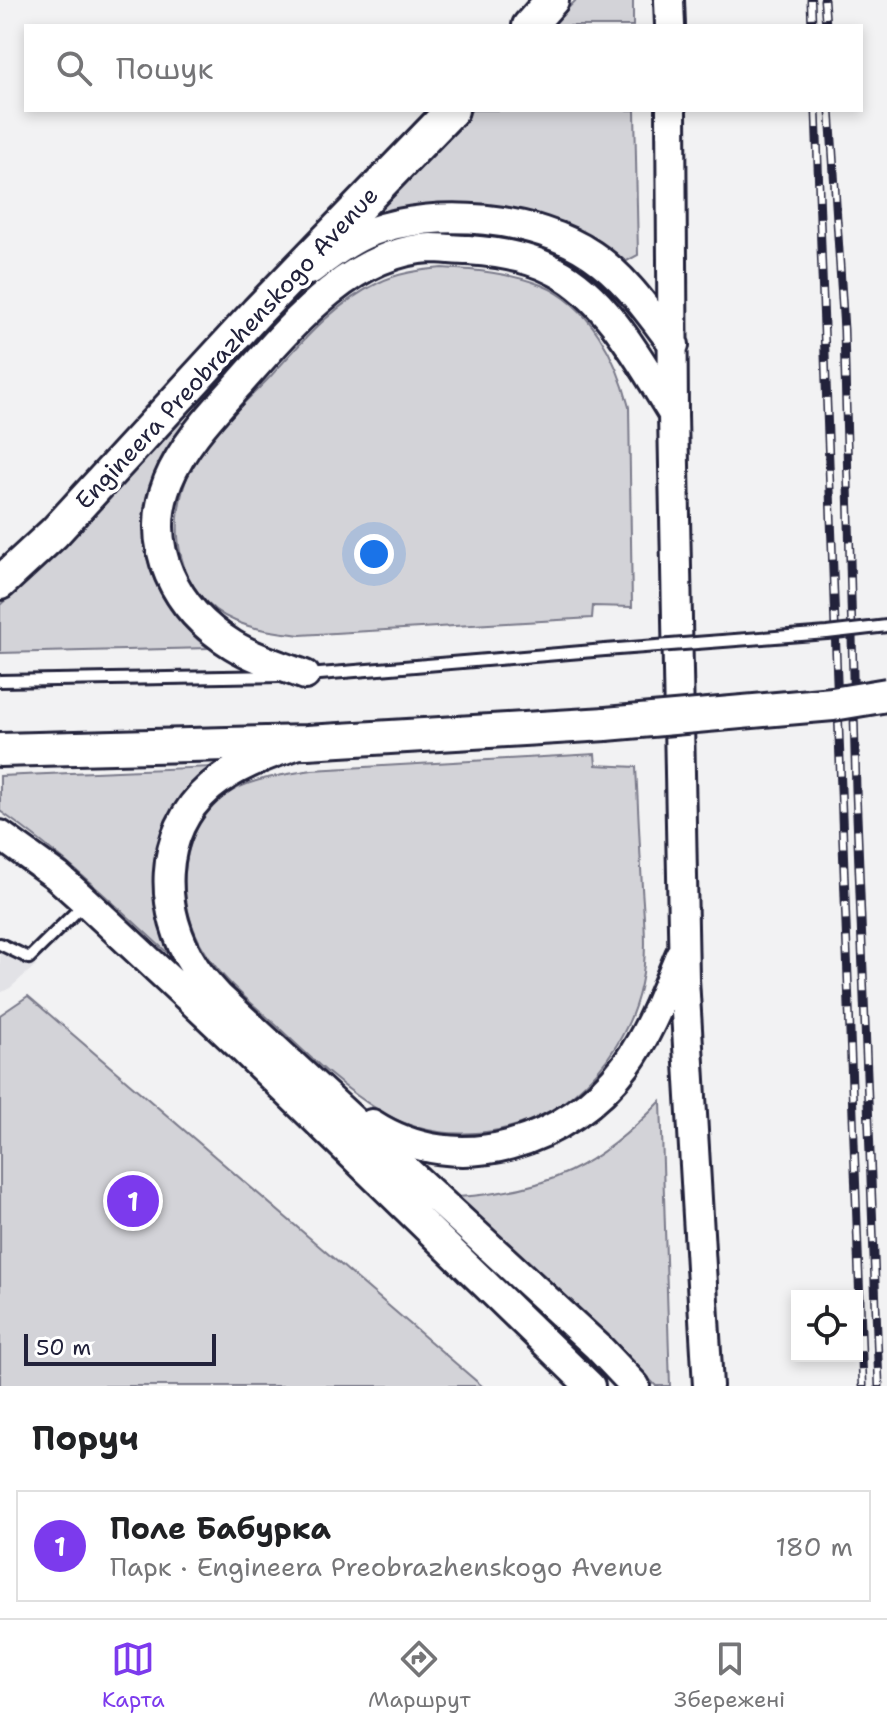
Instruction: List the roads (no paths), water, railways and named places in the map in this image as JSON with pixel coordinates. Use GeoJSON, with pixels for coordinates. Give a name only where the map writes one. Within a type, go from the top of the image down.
{"type":"FeatureCollection","features":[{"type":"Feature","properties":{"kind":"main road"},"geometry":{"type":"LineString","coordinates":[[531,24],[552,0]]}},
{"type":"Feature","properties":{"kind":"main road"},"geometry":{"type":"LineString","coordinates":[[669,0],[670,24]]}},
{"type":"Feature","properties":{"kind":"main road","name":"Engineera Preobrazhenskogo Avenue"},"geometry":{"type":"LineString","coordinates":[[0,583],[54,533],[257,312],[450,112]]}},
{"type":"Feature","properties":{"kind":"main road"},"geometry":{"type":"LineString","coordinates":[[671,112],[683,947],[708,1386]]}},
{"type":"Feature","properties":{"kind":"main road"},"geometry":{"type":"LineString","coordinates":[[257,312],[329,256],[371,231],[411,221],[452,218],[535,230],[590,253],[615,273],[674,345]]}},
{"type":"Feature","properties":{"kind":"main road"},"geometry":{"type":"LineString","coordinates":[[305,675],[262,660],[233,645],[191,610],[174,588],[165,567],[159,542],[160,510],[168,481],[206,421],[318,299],[363,269],[398,255],[429,248],[480,251],[529,260],[568,279],[607,315],[673,414]]}},
{"type":"Feature","properties":{"kind":"main road"},"geometry":{"type":"LineString","coordinates":[[0,750],[307,742],[606,724],[833,704],[887,695]]}},
{"type":"Feature","properties":{"kind":"main road"},"geometry":{"type":"LineString","coordinates":[[307,742],[256,760],[209,788],[188,812],[175,838],[168,862],[168,891],[173,919],[195,969],[219,997],[598,1347],[635,1386]]}},
{"type":"Feature","properties":{"kind":"main road"},"geometry":{"type":"LineString","coordinates":[[0,835],[86,902],[239,1045],[590,1386]]}},
{"type":"Feature","properties":{"kind":"main road"},"geometry":{"type":"LineString","coordinates":[[319,1089],[396,1139],[409,1143],[469,1152],[527,1141],[562,1123],[595,1099],[625,1066],[646,1034],[683,947]]}},
{"type":"Feature","properties":{"kind":"lane"},"geometry":{"type":"LineString","coordinates":[[0,681],[305,675],[887,626]]}},
{"type":"Feature","properties":{"kind":"lane"},"geometry":{"type":"LineString","coordinates":[[0,944],[29,958],[86,902]]}},
{"type":"Feature","properties":{"kind":"railway"},"geometry":{"type":"LineString","coordinates":[[811,0],[812,24]]}},
{"type":"Feature","properties":{"kind":"railway"},"geometry":{"type":"LineString","coordinates":[[824,0],[826,24]]}},
{"type":"Feature","properties":{"kind":"railway"},"geometry":{"type":"LineString","coordinates":[[816,112],[863,1386]]}},
{"type":"Feature","properties":{"kind":"railway"},"geometry":{"type":"LineString","coordinates":[[830,112],[844,330],[856,790],[879,1386]]}},
{"type":"Feature","properties":{"kind":"place","name":"Поле Бабурка"},"geometry":{"type":"Point","coordinates":[133,1201]}}]}
